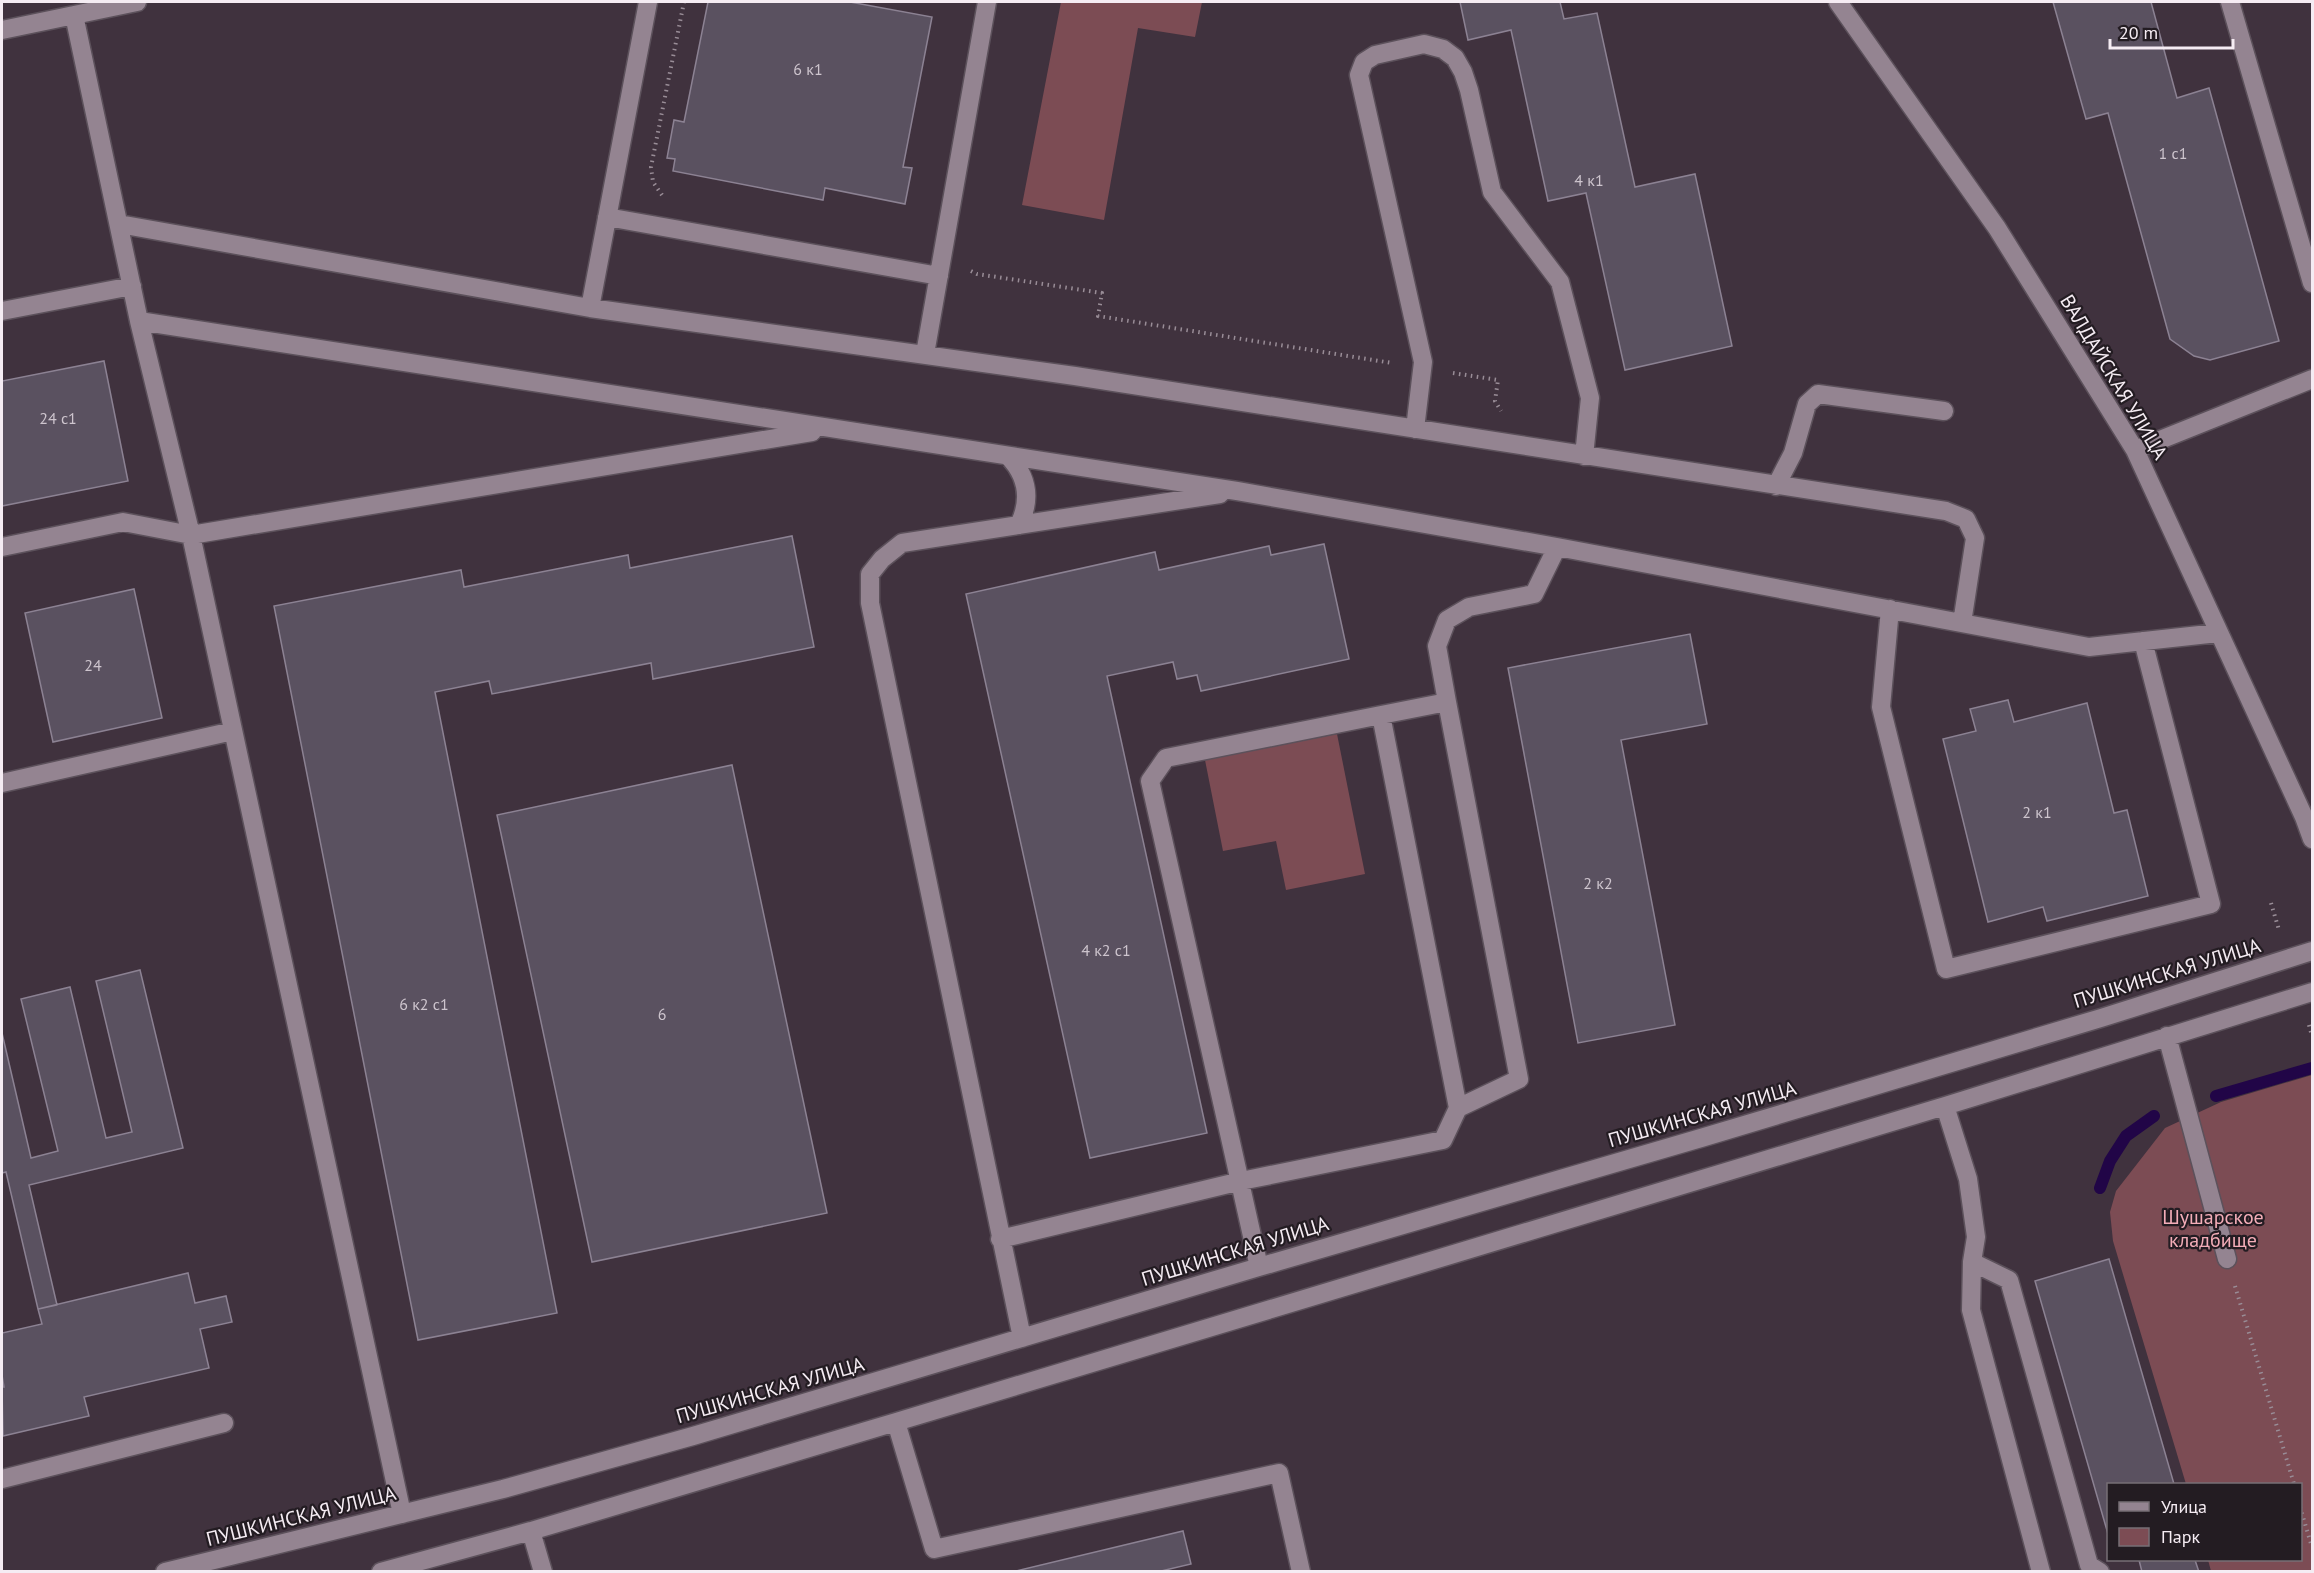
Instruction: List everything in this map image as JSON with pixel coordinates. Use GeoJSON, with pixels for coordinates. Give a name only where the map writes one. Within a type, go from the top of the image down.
{"type":"FeatureCollection","features":[{"type":"Feature","properties":{"kind":"street"},"geometry":{"type":"LineString","coordinates":[[2,30],[137,2]]}},
{"type":"Feature","properties":{"kind":"street"},"geometry":{"type":"LineString","coordinates":[[590,308],[648,2]]}},
{"type":"Feature","properties":{"kind":"street"},"geometry":{"type":"LineString","coordinates":[[925,354],[987,2]]}},
{"type":"Feature","properties":{"kind":"street","name":"ВАЛДАЙСКАЯ УЛИЦА"},"geometry":{"type":"LineString","coordinates":[[1838,2],[1997,228],[2134,450],[2313,839]]}},
{"type":"Feature","properties":{"kind":"street"},"geometry":{"type":"LineString","coordinates":[[2230,2],[2313,283]]}},
{"type":"Feature","properties":{"kind":"street"},"geometry":{"type":"LineString","coordinates":[[74,15],[132,286],[191,535],[402,1514]]}},
{"type":"Feature","properties":{"kind":"street"},"geometry":{"type":"LineString","coordinates":[[1415,429],[1423,362],[1359,75],[1364,62],[1375,55],[1424,44],[1443,49],[1455,58],[1469,90],[1491,192],[1560,282],[1590,398],[1584,456]]}},
{"type":"Feature","properties":{"kind":"street"},"geometry":{"type":"LineString","coordinates":[[607,218],[939,276]]}},
{"type":"Feature","properties":{"kind":"street"},"geometry":{"type":"LineString","coordinates":[[119,224],[590,308],[925,354],[1946,511],[1966,519],[1975,538],[1962,623]]}},
{"type":"Feature","properties":{"kind":"street"},"geometry":{"type":"LineString","coordinates":[[2,311],[132,286]]}},
{"type":"Feature","properties":{"kind":"street"},"geometry":{"type":"LineString","coordinates":[[140,321],[1237,492],[1557,547],[2089,647],[2218,633]]}},
{"type":"Feature","properties":{"kind":"street"},"geometry":{"type":"LineString","coordinates":[[2134,450],[2313,379]]}},
{"type":"Feature","properties":{"kind":"street"},"geometry":{"type":"LineString","coordinates":[[1776,486],[1793,453],[1807,404],[1818,394],[1944,411]]}},
{"type":"Feature","properties":{"kind":"street"},"geometry":{"type":"LineString","coordinates":[[2,547],[123,522],[191,535],[829,429]]}},
{"type":"Feature","properties":{"kind":"street"},"geometry":{"type":"LineString","coordinates":[[1009,457],[1018,467],[1027,493],[1027,504],[1019,525]]}},
{"type":"Feature","properties":{"kind":"street"},"geometry":{"type":"LineString","coordinates":[[1022,1338],[870,603],[870,574],[882,559],[902,543],[1237,492]]}},
{"type":"Feature","properties":{"kind":"street"},"geometry":{"type":"LineString","coordinates":[[1458,1108],[1520,1079],[1437,646],[1447,620],[1469,607],[1534,594],[1557,547]]}},
{"type":"Feature","properties":{"kind":"street"},"geometry":{"type":"LineString","coordinates":[[1890,609],[1881,707],[1946,969],[2211,904],[2143,641]]}},
{"type":"Feature","properties":{"kind":"street"},"geometry":{"type":"LineString","coordinates":[[1259,1267],[1150,781],[1166,758],[1447,702]]}},
{"type":"Feature","properties":{"kind":"street"},"geometry":{"type":"LineString","coordinates":[[1000,1239],[1241,1181],[1443,1140],[1458,1108],[1381,715]]}},
{"type":"Feature","properties":{"kind":"street"},"geometry":{"type":"LineString","coordinates":[[2,783],[233,730]]}},
{"type":"Feature","properties":{"kind":"street","name":"ПУШКИНСКАЯ УЛИЦА"},"geometry":{"type":"LineString","coordinates":[[165,1572],[514,1486],[693,1436],[1881,1084],[2313,951]]}},
{"type":"Feature","properties":{"kind":"street"},"geometry":{"type":"LineString","coordinates":[[381,1572],[531,1531],[896,1422],[1945,1106],[2313,992]]}},
{"type":"Feature","properties":{"kind":"street"},"geometry":{"type":"LineString","coordinates":[[2167,1036],[2227,1259]]}},
{"type":"Feature","properties":{"kind":"street"},"geometry":{"type":"LineString","coordinates":[[1945,1106],[1968,1179],[1976,1237],[1972,1262],[1971,1310],[2042,1572]]}},
{"type":"Feature","properties":{"kind":"street"},"geometry":{"type":"LineString","coordinates":[[1972,1262],[2008,1280],[2089,1565],[2100,1572]]}},
{"type":"Feature","properties":{"kind":"street"},"geometry":{"type":"LineString","coordinates":[[896,1422],[934,1549],[1279,1473],[1301,1572]]}},
{"type":"Feature","properties":{"kind":"street"},"geometry":{"type":"LineString","coordinates":[[2,1479],[224,1423]]}},
{"type":"Feature","properties":{"kind":"street"},"geometry":{"type":"LineString","coordinates":[[531,1531],[543,1572]]}},
{"type":"Feature","properties":{"kind":"path"},"geometry":{"type":"LineString","coordinates":[[668,198],[661,194],[653,182],[651,167],[684,2]]}},
{"type":"Feature","properties":{"kind":"path"},"geometry":{"type":"LineString","coordinates":[[944,247],[969,252],[967,263],[970,270],[976,274],[1102,294],[1098,316],[1498,380],[1495,401],[1501,411],[1512,413]]}},
{"type":"Feature","properties":{"kind":"path"},"geometry":{"type":"LineString","coordinates":[[2227,1259],[2293,1483]]}},
{"type":"Feature","properties":{"kind":"path"},"geometry":{"type":"LineString","coordinates":[[2302,1510],[2313,1547]]}},
{"type":"Feature","properties":{"kind":"green space"},"geometry":{"type":"Polygon","coordinates":[[[1061,2],[1202,2],[1195,37],[1138,28],[1104,220],[1022,205],[1061,2]]]}},
{"type":"Feature","properties":{"kind":"green space"},"geometry":{"type":"Polygon","coordinates":[[[1337,734],[1365,874],[1286,890],[1276,841],[1223,851],[1205,760],[1337,734]]]}},
{"type":"Feature","properties":{"kind":"green space","name":"Шушарское кладбище"},"geometry":{"type":"Polygon","coordinates":[[[2312,1075],[2312,1571],[2211,1571],[2208,1561],[2302,1561],[2302,1483],[2186,1483],[2113,1241],[2110,1212],[2116,1191],[2165,1128],[2221,1102],[2312,1075]]]}},
{"type":"Feature","properties":{"kind":"building"},"geometry":{"type":"Polygon","coordinates":[[[708,2],[850,2],[932,17],[903,167],[912,168],[905,204],[825,188],[823,200],[673,171],[675,159],[667,158],[674,120],[684,122],[708,2]]]}},
{"type":"Feature","properties":{"kind":"building"},"geometry":{"type":"Polygon","coordinates":[[[1460,2],[1560,2],[1564,19],[1597,13],[1635,187],[1695,174],[1732,346],[1625,370],[1586,193],[1548,201],[1511,30],[1468,40],[1460,2]]]}},
{"type":"Feature","properties":{"kind":"building"},"geometry":{"type":"Polygon","coordinates":[[[2053,2],[2151,2],[2177,98],[2209,88],[2279,341],[2210,360],[2194,356],[2170,339],[2108,113],[2086,119],[2053,2]]]}},
{"type":"Feature","properties":{"kind":"building"},"geometry":{"type":"Polygon","coordinates":[[[104,361],[128,481],[2,506],[2,381],[104,361]]]}},
{"type":"Feature","properties":{"kind":"building"},"geometry":{"type":"Polygon","coordinates":[[[792,536],[814,647],[653,679],[651,663],[492,694],[489,681],[435,692],[557,1313],[418,1340],[274,606],[461,570],[464,587],[628,555],[630,568],[792,536]]]}},
{"type":"Feature","properties":{"kind":"building"},"geometry":{"type":"Polygon","coordinates":[[[1324,544],[1349,659],[1201,691],[1197,675],[1177,679],[1173,662],[1107,676],[1207,1133],[1090,1158],[966,594],[1155,552],[1159,570],[1269,546],[1271,555],[1324,544]]]}},
{"type":"Feature","properties":{"kind":"building"},"geometry":{"type":"Polygon","coordinates":[[[134,589],[162,718],[53,742],[25,613],[134,589]]]}},
{"type":"Feature","properties":{"kind":"building"},"geometry":{"type":"Polygon","coordinates":[[[1690,634],[1707,724],[1621,740],[1675,1025],[1578,1043],[1508,668],[1690,634]]]}},
{"type":"Feature","properties":{"kind":"building"},"geometry":{"type":"Polygon","coordinates":[[[2008,700],[2014,722],[2087,703],[2114,813],[2127,810],[2148,896],[2047,921],[2043,907],[1988,922],[1943,739],[1976,731],[1970,709],[2008,700]]]}},
{"type":"Feature","properties":{"kind":"building"},"geometry":{"type":"Polygon","coordinates":[[[732,765],[827,1213],[592,1262],[497,815],[732,765]]]}},
{"type":"Feature","properties":{"kind":"building"},"geometry":{"type":"Polygon","coordinates":[[[140,970],[183,1148],[29,1185],[57,1305],[38,1309],[6,1172],[2,1173],[2,1033],[31,1158],[58,1151],[21,999],[70,987],[106,1138],[132,1132],[96,981],[140,970]]]}},
{"type":"Feature","properties":{"kind":"building"},"geometry":{"type":"Polygon","coordinates":[[[2109,1259],[2174,1483],[2107,1483],[2107,1531],[2035,1281],[2109,1259]]]}},
{"type":"Feature","properties":{"kind":"building"},"geometry":{"type":"Polygon","coordinates":[[[188,1273],[195,1303],[226,1296],[232,1322],[200,1329],[209,1368],[84,1397],[89,1416],[3,1436],[2,1333],[42,1324],[38,1309],[188,1273]]]}},
{"type":"Feature","properties":{"kind":"building"},"geometry":{"type":"Polygon","coordinates":[[[1183,1531],[1191,1564],[1157,1572],[1012,1572],[1183,1531]]]}},
{"type":"Feature","properties":{"kind":"building"},"geometry":{"type":"Polygon","coordinates":[[[2139,1561],[2195,1561],[2199,1572],[2142,1572],[2139,1561]]]}},
{"type":"Feature","properties":{"kind":"waterway"},"geometry":{"type":"LineString","coordinates":[[2216,1096],[2312,1068]]}},
{"type":"Feature","properties":{"kind":"waterway"},"geometry":{"type":"LineString","coordinates":[[2100,1188],[2110,1161],[2126,1136],[2154,1116]]}}]}
